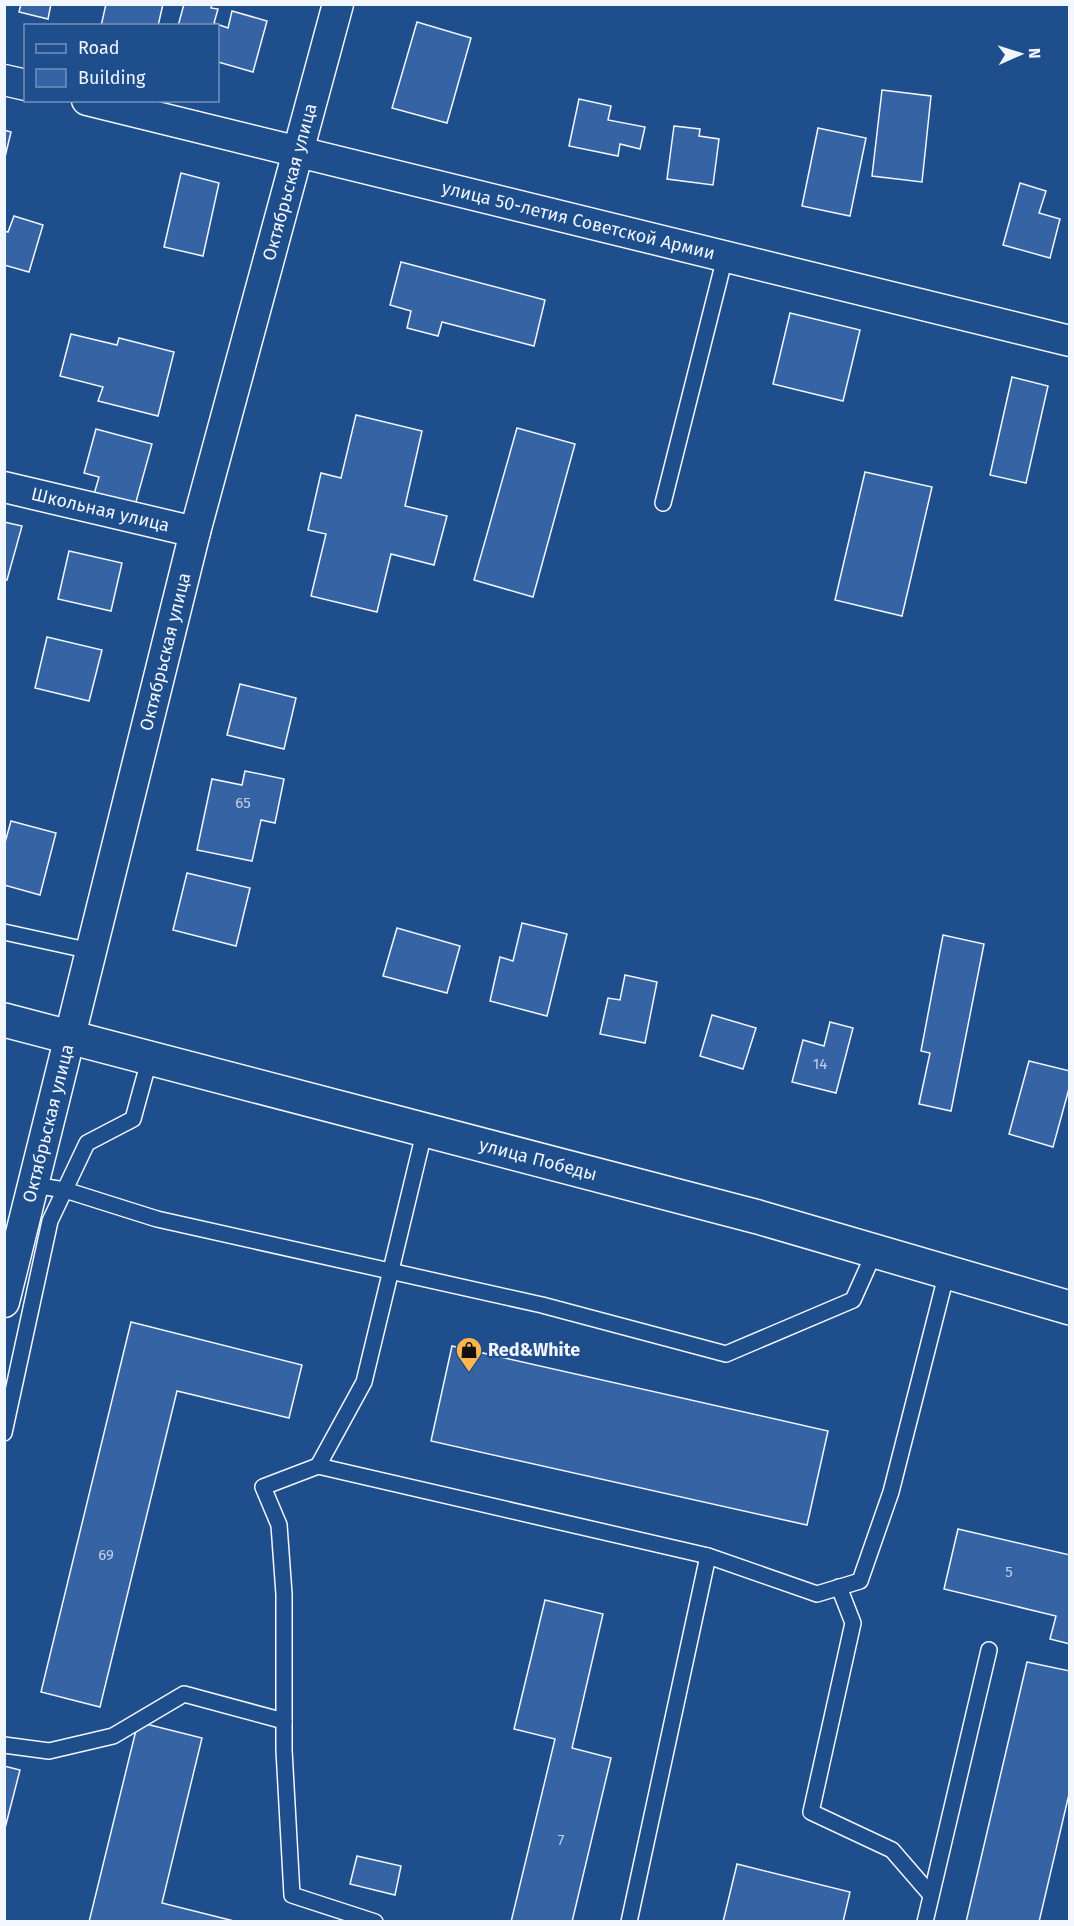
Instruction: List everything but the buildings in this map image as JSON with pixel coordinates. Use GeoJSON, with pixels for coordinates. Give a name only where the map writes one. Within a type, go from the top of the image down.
{"type":"FeatureCollection","features":[{"type":"Feature","properties":{"kind":"street","name":"Октябрьская улица"},"geometry":{"type":"LineString","coordinates":[[4,1302],[195,532],[338,4]]}},
{"type":"Feature","properties":{"kind":"street"},"geometry":{"type":"LineString","coordinates":[[4,80],[24,85]]}},
{"type":"Feature","properties":{"kind":"street","name":"улица 50-летия Советской Армии"},"geometry":{"type":"LineString","coordinates":[[95,102],[1070,340]]}},
{"type":"Feature","properties":{"kind":"street","name":"Школьная улица"},"geometry":{"type":"LineString","coordinates":[[4,487],[195,532]]}},
{"type":"Feature","properties":{"kind":"street","name":"улица Победы"},"geometry":{"type":"LineString","coordinates":[[4,1020],[758,1217],[1070,1308]]}},
{"type":"Feature","properties":{"kind":"lane"},"geometry":{"type":"LineString","coordinates":[[663,503],[725,256]]}},
{"type":"Feature","properties":{"kind":"lane"},"geometry":{"type":"LineString","coordinates":[[4,932],[90,951]]}},
{"type":"Feature","properties":{"kind":"lane"},"geometry":{"type":"LineString","coordinates":[[4,1434],[50,1221],[87,1143],[133,1119],[150,1058]]}},
{"type":"Feature","properties":{"kind":"lane"},"geometry":{"type":"LineString","coordinates":[[318,1466],[364,1382],[389,1270],[425,1129]]}},
{"type":"Feature","properties":{"kind":"lane"},"geometry":{"type":"LineString","coordinates":[[33,1185],[65,1190],[157,1219],[542,1305],[726,1354],[853,1300],[875,1251]]}},
{"type":"Feature","properties":{"kind":"lane"},"geometry":{"type":"LineString","coordinates":[[375,1922],[292,1895],[284,1721],[284,1594],[279,1525],[263,1487],[318,1466],[708,1556],[817,1594],[860,1581],[891,1492],[947,1272]]}},
{"type":"Feature","properties":{"kind":"lane"},"geometry":{"type":"LineString","coordinates":[[629,1922],[708,1556]]}},
{"type":"Feature","properties":{"kind":"lane"},"geometry":{"type":"LineString","coordinates":[[839,1587],[853,1623],[811,1812],[892,1850],[931,1895]]}},
{"type":"Feature","properties":{"kind":"lane"},"geometry":{"type":"LineString","coordinates":[[925,1922],[989,1650]]}},
{"type":"Feature","properties":{"kind":"lane"},"geometry":{"type":"LineString","coordinates":[[4,1745],[49,1751],[112,1736],[184,1694],[284,1721]]}},
{"type":"Feature","properties":{"kind":"place","name":"Red&White"},"geometry":{"type":"Point","coordinates":[469,1373]}}]}
